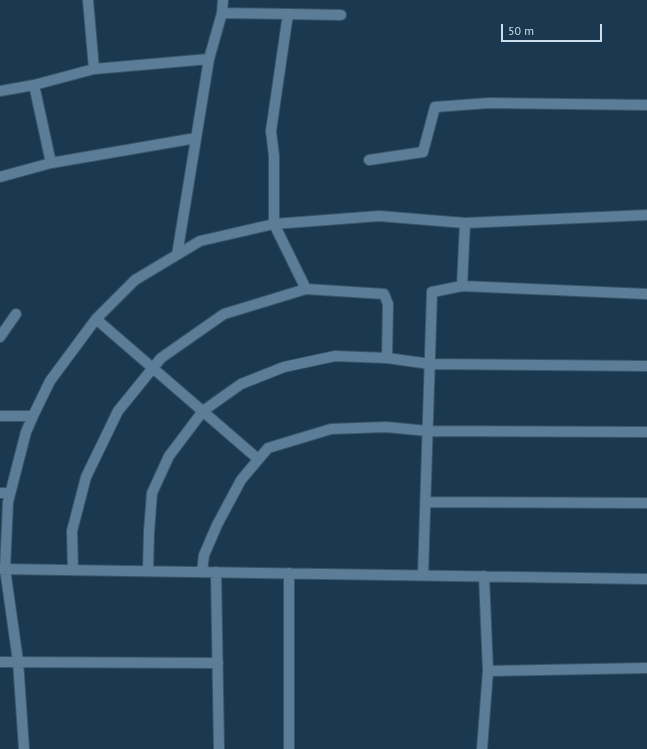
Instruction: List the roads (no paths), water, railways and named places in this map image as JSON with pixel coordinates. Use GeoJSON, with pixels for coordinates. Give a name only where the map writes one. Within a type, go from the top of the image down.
{"type":"FeatureCollection","features":[{"type":"Feature","properties":{"kind":"street"},"geometry":{"type":"LineString","coordinates":[[88,0],[94,69]]}},
{"type":"Feature","properties":{"kind":"street"},"geometry":{"type":"LineString","coordinates":[[177,255],[209,59],[222,13],[223,0]]}},
{"type":"Feature","properties":{"kind":"street"},"geometry":{"type":"LineString","coordinates":[[222,13],[341,15]]}},
{"type":"Feature","properties":{"kind":"street"},"geometry":{"type":"LineString","coordinates":[[288,14],[271,131],[274,156],[274,224],[306,289]]}},
{"type":"Feature","properties":{"kind":"street"},"geometry":{"type":"LineString","coordinates":[[0,90],[34,85],[94,69],[209,59]]}},
{"type":"Feature","properties":{"kind":"street"},"geometry":{"type":"LineString","coordinates":[[34,85],[51,163]]}},
{"type":"Feature","properties":{"kind":"street"},"geometry":{"type":"LineString","coordinates":[[369,160],[423,152],[435,107],[489,103],[647,105]]}},
{"type":"Feature","properties":{"kind":"street"},"geometry":{"type":"LineString","coordinates":[[0,176],[51,163],[196,138]]}},
{"type":"Feature","properties":{"kind":"street"},"geometry":{"type":"LineString","coordinates":[[24,749],[18,661],[2,569],[8,502],[5,493],[26,432],[50,381],[96,319],[135,280],[200,241],[274,224],[379,216],[465,223],[647,216]]}},
{"type":"Feature","properties":{"kind":"street"},"geometry":{"type":"LineString","coordinates":[[462,286],[465,223]]}},
{"type":"Feature","properties":{"kind":"street"},"geometry":{"type":"LineString","coordinates":[[423,575],[432,292],[462,286],[647,294]]}},
{"type":"Feature","properties":{"kind":"street"},"geometry":{"type":"LineString","coordinates":[[73,570],[72,531],[86,477],[118,411],[160,358],[224,314],[306,289],[384,294],[388,304],[387,358]]}},
{"type":"Feature","properties":{"kind":"street"},"geometry":{"type":"LineString","coordinates":[[0,337],[16,314]]}},
{"type":"Feature","properties":{"kind":"street"},"geometry":{"type":"LineString","coordinates":[[96,319],[258,459]]}},
{"type":"Feature","properties":{"kind":"street"},"geometry":{"type":"LineString","coordinates":[[148,571],[152,493],[170,456],[203,411],[241,384],[284,367],[335,356],[387,358],[430,364],[647,366]]}},
{"type":"Feature","properties":{"kind":"street"},"geometry":{"type":"LineString","coordinates":[[0,416],[33,416]]}},
{"type":"Feature","properties":{"kind":"street"},"geometry":{"type":"LineString","coordinates":[[202,572],[204,555],[217,525],[241,480],[268,448],[331,429],[386,427],[428,431],[647,432]]}},
{"type":"Feature","properties":{"kind":"street"},"geometry":{"type":"LineString","coordinates":[[425,502],[647,503]]}},
{"type":"Feature","properties":{"kind":"street"},"geometry":{"type":"LineString","coordinates":[[2,569],[647,578]]}},
{"type":"Feature","properties":{"kind":"street"},"geometry":{"type":"LineString","coordinates":[[216,572],[219,749]]}},
{"type":"Feature","properties":{"kind":"street"},"geometry":{"type":"LineString","coordinates":[[289,573],[289,749]]}},
{"type":"Feature","properties":{"kind":"street"},"geometry":{"type":"LineString","coordinates":[[482,749],[488,671],[484,576]]}},
{"type":"Feature","properties":{"kind":"street"},"geometry":{"type":"LineString","coordinates":[[0,662],[218,664]]}},
{"type":"Feature","properties":{"kind":"street"},"geometry":{"type":"LineString","coordinates":[[488,671],[647,668]]}}]}
